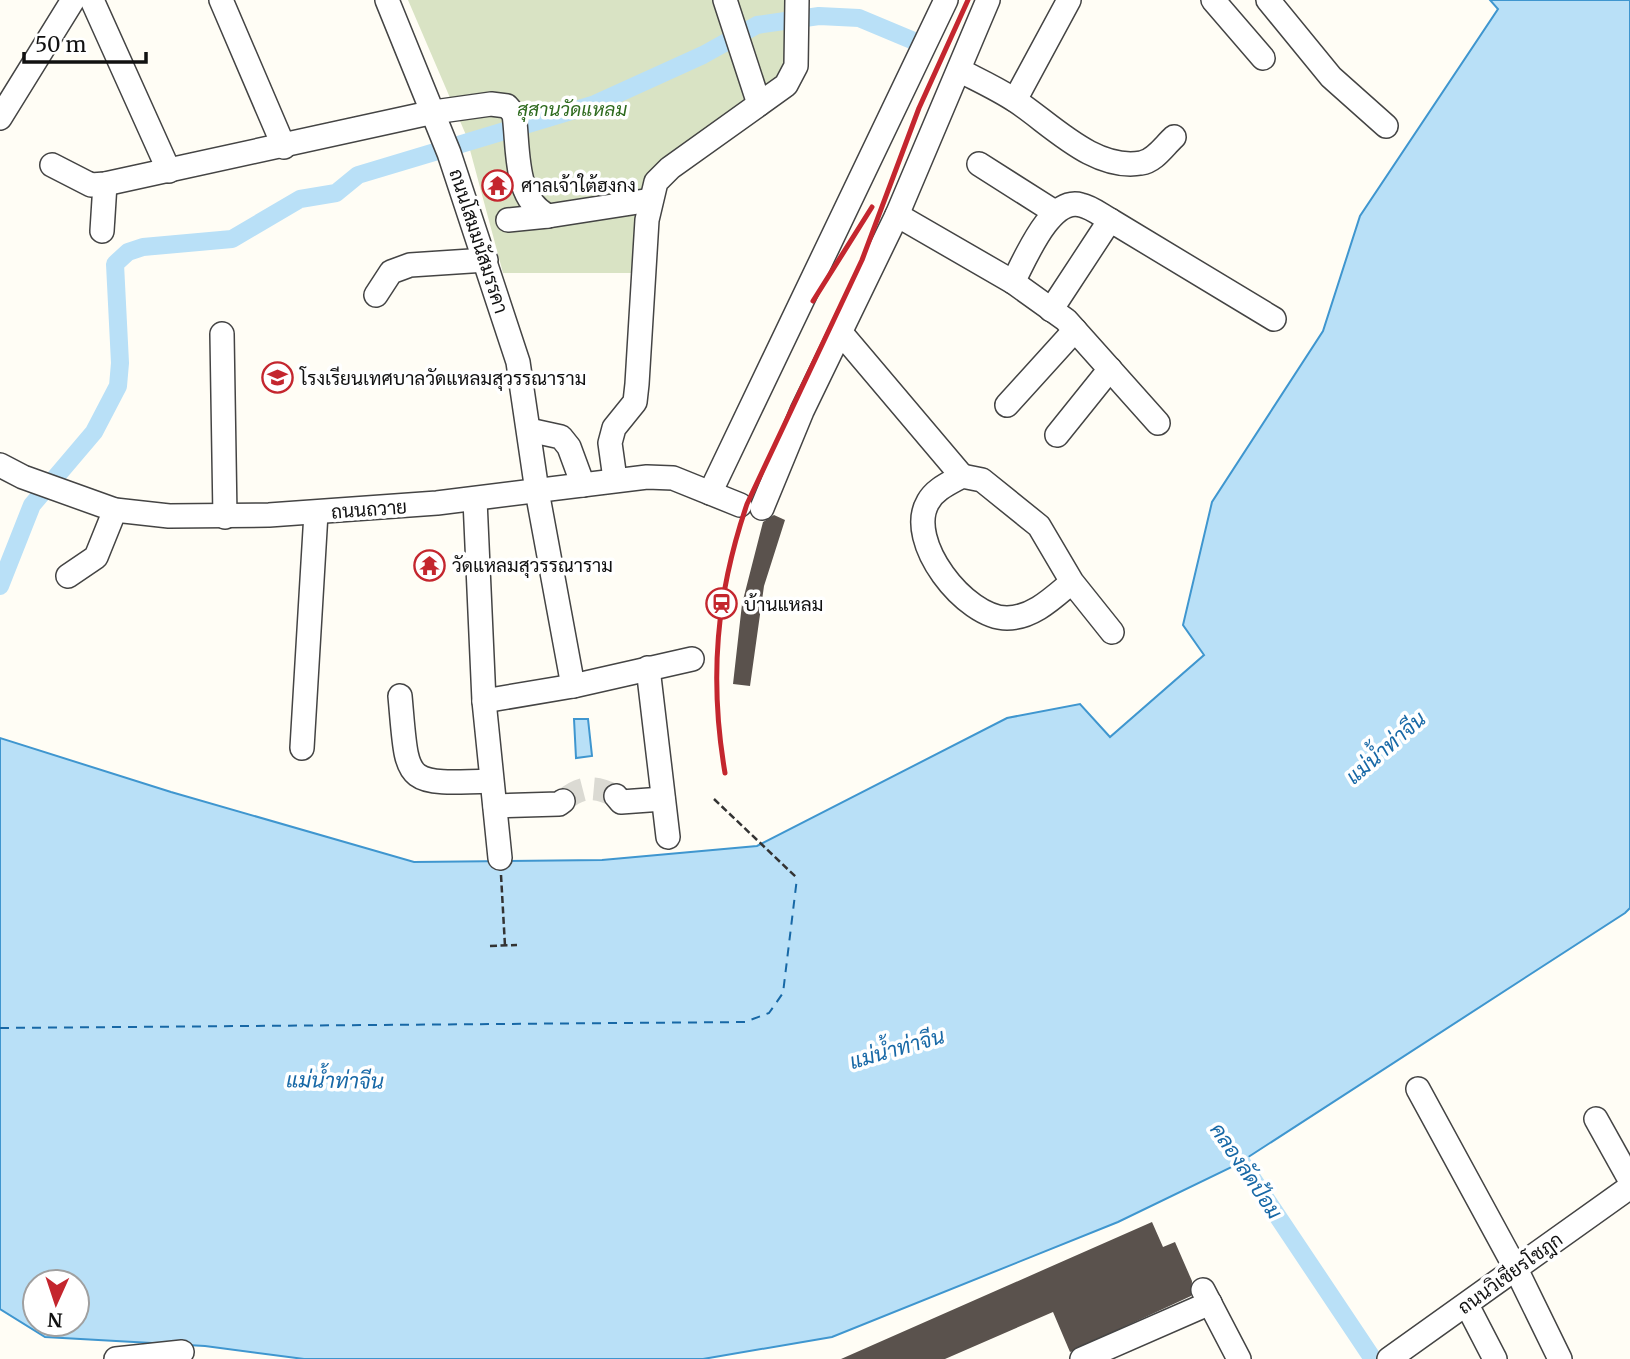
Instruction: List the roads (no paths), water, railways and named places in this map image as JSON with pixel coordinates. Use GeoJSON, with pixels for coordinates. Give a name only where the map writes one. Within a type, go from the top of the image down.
{"type":"FeatureCollection","features":[{"type":"Feature","properties":{"kind":"street"},"geometry":{"type":"LineString","coordinates":[[0,118],[73,0]]}},
{"type":"Feature","properties":{"kind":"street"},"geometry":{"type":"LineString","coordinates":[[92,0],[169,171]]}},
{"type":"Feature","properties":{"kind":"street"},"geometry":{"type":"LineString","coordinates":[[221,0],[284,147]]}},
{"type":"Feature","properties":{"kind":"street","name":"ถนนโสมมนัสมรรคา"},"geometry":{"type":"LineString","coordinates":[[387,0],[447,147],[518,362],[537,491],[573,686]]}},
{"type":"Feature","properties":{"kind":"street"},"geometry":{"type":"LineString","coordinates":[[615,479],[610,443],[614,428],[627,416],[635,402],[647,220],[656,182],[670,168],[786,85],[796,66],[797,0]]}},
{"type":"Feature","properties":{"kind":"street"},"geometry":{"type":"LineString","coordinates":[[710,493],[946,0]]}},
{"type":"Feature","properties":{"kind":"street"},"geometry":{"type":"LineString","coordinates":[[988,0],[897,215],[841,333],[962,476],[982,480],[1039,526],[1072,582],[1112,632]]}},
{"type":"Feature","properties":{"kind":"street"},"geometry":{"type":"LineString","coordinates":[[1015,100],[1069,0]]}},
{"type":"Feature","properties":{"kind":"street"},"geometry":{"type":"LineString","coordinates":[[1213,0],[1263,58]]}},
{"type":"Feature","properties":{"kind":"street"},"geometry":{"type":"LineString","coordinates":[[1268,0],[1331,78],[1386,126]]}},
{"type":"Feature","properties":{"kind":"street"},"geometry":{"type":"LineString","coordinates":[[732,18],[759,104]]}},
{"type":"Feature","properties":{"kind":"street"},"geometry":{"type":"LineString","coordinates":[[959,70],[1015,100],[1087,151],[1121,163],[1140,163],[1152,159],[1174,136]]}},
{"type":"Feature","properties":{"kind":"street"},"geometry":{"type":"LineString","coordinates":[[52,165],[91,185],[104,184],[284,147],[434,112],[491,103],[507,106],[514,119],[524,191],[536,210],[548,216]]}},
{"type":"Feature","properties":{"kind":"street"},"geometry":{"type":"LineString","coordinates":[[979,164],[1053,211]]}},
{"type":"Feature","properties":{"kind":"street"},"geometry":{"type":"LineString","coordinates":[[102,231],[104,184]]}},
{"type":"Feature","properties":{"kind":"street"},"geometry":{"type":"LineString","coordinates":[[508,220],[651,200]]}},
{"type":"Feature","properties":{"kind":"street"},"geometry":{"type":"LineString","coordinates":[[1013,282],[1053,211],[1070,204],[1081,204],[1274,319]]}},
{"type":"Feature","properties":{"kind":"street"},"geometry":{"type":"LineString","coordinates":[[897,215],[1013,282],[1051,310],[1075,330],[1158,423]]}},
{"type":"Feature","properties":{"kind":"street"},"geometry":{"type":"LineString","coordinates":[[1051,310],[1110,220]]}},
{"type":"Feature","properties":{"kind":"street"},"geometry":{"type":"LineString","coordinates":[[376,295],[391,272],[410,265],[486,260]]}},
{"type":"Feature","properties":{"kind":"street"},"geometry":{"type":"LineString","coordinates":[[1007,405],[1075,330]]}},
{"type":"Feature","properties":{"kind":"street","name":"ถนนถวาย"},"geometry":{"type":"LineString","coordinates":[[0,465],[23,477],[115,510],[169,516],[225,517],[316,513],[475,500],[615,479],[673,478],[751,506],[841,333]]}},
{"type":"Feature","properties":{"kind":"street"},"geometry":{"type":"LineString","coordinates":[[222,334],[225,517]]}},
{"type":"Feature","properties":{"kind":"street"},"geometry":{"type":"LineString","coordinates":[[1057,435],[1111,369]]}},
{"type":"Feature","properties":{"kind":"street"},"geometry":{"type":"LineString","coordinates":[[528,430],[561,437],[569,447],[583,485]]}},
{"type":"Feature","properties":{"kind":"street"},"geometry":{"type":"LineString","coordinates":[[962,476],[939,489],[927,503],[923,522],[927,547],[960,597],[982,612],[1006,618],[1032,611],[1047,603],[1072,582]]}},
{"type":"Feature","properties":{"kind":"street"},"geometry":{"type":"LineString","coordinates":[[475,500],[484,701],[500,858]]}},
{"type":"Feature","properties":{"kind":"street"},"geometry":{"type":"LineString","coordinates":[[68,576],[96,557],[115,510]]}},
{"type":"Feature","properties":{"kind":"street"},"geometry":{"type":"LineString","coordinates":[[302,748],[316,513]]}},
{"type":"Feature","properties":{"kind":"street"},"geometry":{"type":"LineString","coordinates":[[484,701],[573,686],[692,659]]}},
{"type":"Feature","properties":{"kind":"street"},"geometry":{"type":"LineString","coordinates":[[648,668],[668,837]]}},
{"type":"Feature","properties":{"kind":"street"},"geometry":{"type":"LineString","coordinates":[[401,696],[405,753],[412,771],[422,780],[439,783],[491,781]]}},
{"type":"Feature","properties":{"kind":"street"},"geometry":{"type":"LineString","coordinates":[[616,796],[621,802],[663,799]]}},
{"type":"Feature","properties":{"kind":"street"},"geometry":{"type":"LineString","coordinates":[[495,806],[559,804],[563,801]]}},
{"type":"Feature","properties":{"kind":"street"},"geometry":{"type":"LineString","coordinates":[[1418,1089],[1516,1269],[1560,1359]]}},
{"type":"Feature","properties":{"kind":"street"},"geometry":{"type":"LineString","coordinates":[[1596,1119],[1630,1180]]}},
{"type":"Feature","properties":{"kind":"street","name":"ถนนวิเชียรโชฎก"},"geometry":{"type":"LineString","coordinates":[[1398,1356],[1630,1187]]}},
{"type":"Feature","properties":{"kind":"street"},"geometry":{"type":"LineString","coordinates":[[1082,1359],[1207,1297],[1232,1357]]}},
{"type":"Feature","properties":{"kind":"street"},"geometry":{"type":"LineString","coordinates":[[1467,1305],[1495,1359]]}},
{"type":"Feature","properties":{"kind":"street"},"geometry":{"type":"LineString","coordinates":[[116,1359],[182,1352]]}},
{"type":"Feature","properties":{"kind":"water","name":"แม่น้ำท่าจีน"},"geometry":{"type":"Polygon","coordinates":[[[1490,0],[1630,0],[1630,908],[1625,913],[1236,1165],[1118,1222],[832,1337],[703,1359],[304,1359],[205,1346],[63,1338],[91,1338],[91,1268],[21,1268],[21,1322],[0,1309],[0,738],[171,792],[414,862],[602,860],[757,846],[1007,718],[1080,704],[1110,737],[1204,655],[1183,625],[1212,502],[1323,331],[1360,216],[1498,9],[1490,0]]]}},
{"type":"Feature","properties":{"kind":"water"},"geometry":{"type":"Polygon","coordinates":[[[574,719],[588,719],[592,756],[576,758],[574,719]]]}},
{"type":"Feature","properties":{"kind":"waterway"},"geometry":{"type":"LineString","coordinates":[[0,586],[32,505],[94,432],[118,386],[120,363],[115,264],[128,252],[143,247],[232,239],[300,199],[336,193],[358,175],[595,104],[703,55],[757,25],[819,16],[859,18],[914,41]]}},
{"type":"Feature","properties":{"kind":"waterway","name":"คลองลัดป้อม"},"geometry":{"type":"LineString","coordinates":[[1228,1142],[1373,1359]]}},
{"type":"Feature","properties":{"kind":"tunnel"},"geometry":{"type":"LineString","coordinates":[[563,801],[576,792],[589,789],[602,790],[616,796]]}},
{"type":"Feature","properties":{"kind":"railway"},"geometry":{"type":"LineString","coordinates":[[725,773],[717,704],[718,637],[736,538],[747,504],[862,260],[919,108],[968,0]]}},
{"type":"Feature","properties":{"kind":"railway"},"geometry":{"type":"LineString","coordinates":[[813,301],[872,207]]}},
{"type":"Feature","properties":{"kind":"place","name":"ศาลเจ้าใต้ฮงกง"},"geometry":{"type":"Point","coordinates":[498,185]}},
{"type":"Feature","properties":{"kind":"place","name":"โรงเรียนเทศบาลวัดแหลมสุวรรณาราม"},"geometry":{"type":"Point","coordinates":[277,378]}},
{"type":"Feature","properties":{"kind":"place","name":"วัดแหลมสุวรรณาราม"},"geometry":{"type":"Point","coordinates":[429,565]}},
{"type":"Feature","properties":{"kind":"place","name":"บ้านแหลม"},"geometry":{"type":"Point","coordinates":[721,604]}},
{"type":"Feature","properties":{"kind":"park label","name":"สุสานวัดแหลม"},"geometry":{"type":"Point","coordinates":[572,109]}}]}
